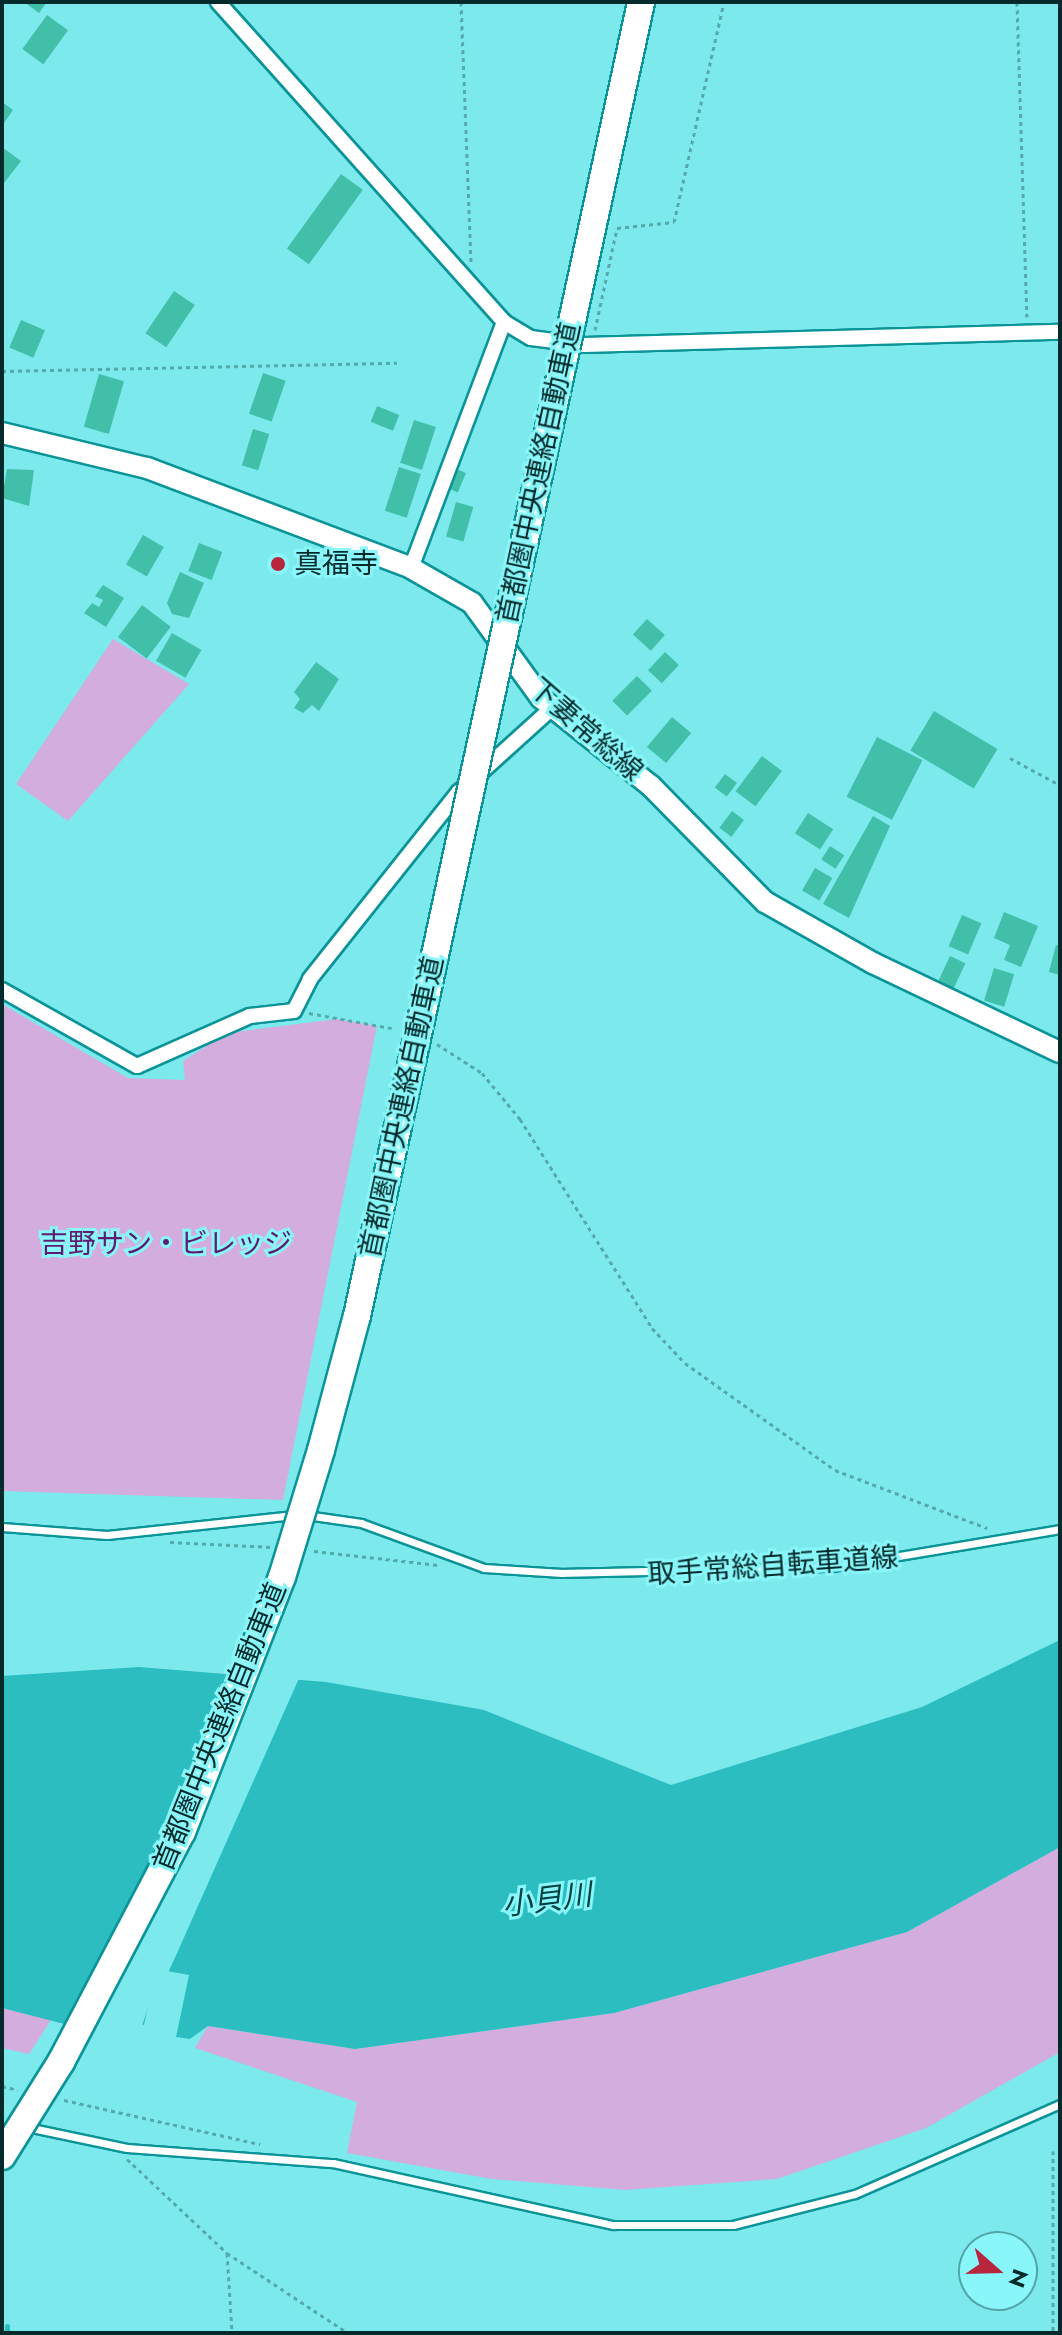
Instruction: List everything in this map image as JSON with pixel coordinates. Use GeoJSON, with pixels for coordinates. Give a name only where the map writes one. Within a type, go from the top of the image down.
{"type":"FeatureCollection","features":[{"type":"Feature","properties":{"kind":"highway","name":"首都圏中央連絡自動車道"},"geometry":{"type":"LineString","coordinates":[[2,2156],[61,2062],[182,1832],[252,1661],[317,1464],[357,1316],[641,2]]}},
{"type":"Feature","properties":{"kind":"main road","name":"下妻常総線"},"geometry":{"type":"LineString","coordinates":[[2,433],[147,468],[411,568],[487,615],[552,708],[651,786],[765,902],[873,963],[1060,1052]]}},
{"type":"Feature","properties":{"kind":"street"},"geometry":{"type":"LineString","coordinates":[[218,2],[504,322],[531,338],[591,345],[1060,332]]}},
{"type":"Feature","properties":{"kind":"street"},"geometry":{"type":"LineString","coordinates":[[411,568],[504,322]]}},
{"type":"Feature","properties":{"kind":"street"},"geometry":{"type":"LineString","coordinates":[[2,990],[137,1066],[250,1016],[294,1011],[310,979],[459,792],[552,708]]}},
{"type":"Feature","properties":{"kind":"lane","name":"取手常総自転車道線"},"geometry":{"type":"LineString","coordinates":[[2,1527],[107,1535],[221,1519],[322,1516],[484,1568],[774,1571],[1024,1538],[1060,1529]]}},
{"type":"Feature","properties":{"kind":"lane"},"geometry":{"type":"LineString","coordinates":[[2,2121],[127,2148],[333,2163],[613,2225],[756,2224],[917,2170],[1060,2104]]}},
{"type":"Feature","properties":{"kind":"path"},"geometry":{"type":"LineString","coordinates":[[461,2],[472,287]]}},
{"type":"Feature","properties":{"kind":"path"},"geometry":{"type":"LineString","coordinates":[[591,345],[617,228],[674,222],[724,2]]}},
{"type":"Feature","properties":{"kind":"path"},"geometry":{"type":"LineString","coordinates":[[1017,2],[1028,333]]}},
{"type":"Feature","properties":{"kind":"path"},"geometry":{"type":"LineString","coordinates":[[2,371],[397,363]]}},
{"type":"Feature","properties":{"kind":"path"},"geometry":{"type":"LineString","coordinates":[[1010,758],[1060,785]]}},
{"type":"Feature","properties":{"kind":"path"},"geometry":{"type":"LineString","coordinates":[[294,1011],[409,1034]]}},
{"type":"Feature","properties":{"kind":"path"},"geometry":{"type":"LineString","coordinates":[[421,1038],[447,1048],[492,1085],[652,1328],[685,1363],[835,1470],[903,1501],[1024,1538]]}},
{"type":"Feature","properties":{"kind":"path"},"geometry":{"type":"LineString","coordinates":[[2,2086],[33,2093]]}},
{"type":"Feature","properties":{"kind":"path"},"geometry":{"type":"LineString","coordinates":[[48,2097],[263,2144],[284,2160]]}},
{"type":"Feature","properties":{"kind":"path"},"geometry":{"type":"LineString","coordinates":[[127,2148],[127,2166],[227,2253],[348,2333]]}},
{"type":"Feature","properties":{"kind":"path"},"geometry":{"type":"LineString","coordinates":[[1053,2151],[1053,2333]]}},
{"type":"Feature","properties":{"kind":"path"},"geometry":{"type":"LineString","coordinates":[[227,2253],[232,2333]]}},
{"type":"Feature","properties":{"kind":"green space"},"geometry":{"type":"Polygon","coordinates":[[[113,639],[189,684],[68,821],[16,784],[113,639]]]}},
{"type":"Feature","properties":{"kind":"green space","name":"吉野サン・ビレッジ"},"geometry":{"type":"Polygon","coordinates":[[[2,1004],[128,1078],[185,1080],[183,1061],[227,1033],[337,1019],[377,1026],[283,1500],[2,1491],[2,1004]]]}},
{"type":"Feature","properties":{"kind":"green space"},"geometry":{"type":"Polygon","coordinates":[[[1060,1847],[1060,2052],[926,2128],[777,2179],[625,2190],[492,2179],[347,2153],[357,2102],[195,2048],[208,2026],[355,2049],[614,2013],[907,1932],[1060,1847]]]}},
{"type":"Feature","properties":{"kind":"green space"},"geometry":{"type":"Polygon","coordinates":[[[2,2008],[51,2020],[29,2054],[2,2048],[2,2008]]]}},
{"type":"Feature","properties":{"kind":"water","name":"小貝川"},"geometry":{"type":"Polygon","coordinates":[[[1060,1640],[1060,1847],[907,1932],[614,2013],[355,2049],[208,2026],[190,2039],[176,2037],[189,1975],[156,1969],[144,2025],[121,2019],[115,2037],[2,2008],[2,1676],[139,1667],[326,1682],[484,1710],[671,1785],[922,1707],[1060,1640]]]}},
{"type":"Feature","properties":{"kind":"pier"},"geometry":{"type":"Polygon","coordinates":[[[234,1671],[300,1676],[167,1975],[159,1974],[141,2029],[124,2023],[114,2041],[64,2028],[151,1864],[234,1671]]]}},
{"type":"Feature","properties":{"kind":"building"},"geometry":{"type":"Polygon","coordinates":[[[24,2],[47,2],[39,13],[24,2]]]}},
{"type":"Feature","properties":{"kind":"building"},"geometry":{"type":"Polygon","coordinates":[[[47,15],[68,30],[43,64],[22,49],[47,15]]]}},
{"type":"Feature","properties":{"kind":"building"},"geometry":{"type":"Polygon","coordinates":[[[2,102],[13,110],[2,126],[2,102]]]}},
{"type":"Feature","properties":{"kind":"building"},"geometry":{"type":"Polygon","coordinates":[[[2,147],[21,161],[4,183],[2,182],[2,147]]]}},
{"type":"Feature","properties":{"kind":"building"},"geometry":{"type":"Polygon","coordinates":[[[341,174],[363,190],[309,264],[287,248],[341,174]]]}},
{"type":"Feature","properties":{"kind":"building"},"geometry":{"type":"Polygon","coordinates":[[[174,291],[195,305],[166,347],[145,333],[174,291]]]}},
{"type":"Feature","properties":{"kind":"building"},"geometry":{"type":"Polygon","coordinates":[[[21,320],[45,330],[33,358],[9,348],[21,320]]]}},
{"type":"Feature","properties":{"kind":"building"},"geometry":{"type":"Polygon","coordinates":[[[263,373],[286,381],[272,421],[249,414],[263,373]]]}},
{"type":"Feature","properties":{"kind":"building"},"geometry":{"type":"Polygon","coordinates":[[[99,374],[124,381],[109,434],[84,427],[99,374]]]}},
{"type":"Feature","properties":{"kind":"building"},"geometry":{"type":"Polygon","coordinates":[[[377,406],[399,415],[393,431],[371,422],[377,406]]]}},
{"type":"Feature","properties":{"kind":"building"},"geometry":{"type":"Polygon","coordinates":[[[414,420],[436,427],[422,470],[400,463],[414,420]]]}},
{"type":"Feature","properties":{"kind":"building"},"geometry":{"type":"Polygon","coordinates":[[[253,429],[269,434],[258,470],[242,465],[253,429]]]}},
{"type":"Feature","properties":{"kind":"building"},"geometry":{"type":"Polygon","coordinates":[[[399,467],[421,474],[407,518],[385,511],[399,467]]]}},
{"type":"Feature","properties":{"kind":"building"},"geometry":{"type":"Polygon","coordinates":[[[454,468],[466,473],[458,492],[446,487],[454,468]]]}},
{"type":"Feature","properties":{"kind":"building"},"geometry":{"type":"Polygon","coordinates":[[[7,469],[34,470],[29,506],[2,498],[7,469]]]}},
{"type":"Feature","properties":{"kind":"building"},"geometry":{"type":"Polygon","coordinates":[[[456,502],[473,507],[463,542],[446,537],[456,502]]]}},
{"type":"Feature","properties":{"kind":"building"},"geometry":{"type":"Polygon","coordinates":[[[143,535],[164,547],[147,576],[126,564],[143,535]]]}},
{"type":"Feature","properties":{"kind":"building"},"geometry":{"type":"Polygon","coordinates":[[[199,543],[222,552],[212,580],[188,571],[199,543]]]}},
{"type":"Feature","properties":{"kind":"building"},"geometry":{"type":"Polygon","coordinates":[[[180,572],[204,583],[189,618],[172,614],[167,603],[180,572]]]}},
{"type":"Feature","properties":{"kind":"building"},"geometry":{"type":"Polygon","coordinates":[[[103,585],[124,598],[106,627],[84,613],[92,603],[99,607],[103,600],[95,596],[103,585]]]}},
{"type":"Feature","properties":{"kind":"building"},"geometry":{"type":"Polygon","coordinates":[[[142,605],[171,627],[147,659],[118,637],[142,605]]]}},
{"type":"Feature","properties":{"kind":"building"},"geometry":{"type":"Polygon","coordinates":[[[647,619],[665,635],[651,651],[633,635],[647,619]]]}},
{"type":"Feature","properties":{"kind":"building"},"geometry":{"type":"Polygon","coordinates":[[[172,633],[201,650],[185,678],[156,661],[172,633]]]}},
{"type":"Feature","properties":{"kind":"building"},"geometry":{"type":"Polygon","coordinates":[[[665,652],[679,665],[662,683],[648,670],[665,652]]]}},
{"type":"Feature","properties":{"kind":"building"},"geometry":{"type":"Polygon","coordinates":[[[316,662],[339,679],[319,711],[312,705],[303,713],[294,708],[300,699],[294,692],[316,662]]]}},
{"type":"Feature","properties":{"kind":"building"},"geometry":{"type":"Polygon","coordinates":[[[637,676],[652,691],[627,716],[612,701],[637,676]]]}},
{"type":"Feature","properties":{"kind":"building"},"geometry":{"type":"Polygon","coordinates":[[[934,711],[997,749],[974,789],[910,750],[934,711]]]}},
{"type":"Feature","properties":{"kind":"building"},"geometry":{"type":"Polygon","coordinates":[[[672,717],[691,733],[666,763],[647,747],[672,717]]]}},
{"type":"Feature","properties":{"kind":"building"},"geometry":{"type":"Polygon","coordinates":[[[877,737],[922,760],[892,820],[847,797],[877,737]]]}},
{"type":"Feature","properties":{"kind":"building"},"geometry":{"type":"Polygon","coordinates":[[[762,756],[782,771],[755,806],[736,791],[762,756]]]}},
{"type":"Feature","properties":{"kind":"building"},"geometry":{"type":"Polygon","coordinates":[[[725,774],[737,783],[727,797],[715,788],[725,774]]]}},
{"type":"Feature","properties":{"kind":"building"},"geometry":{"type":"Polygon","coordinates":[[[732,811],[744,820],[731,837],[719,828],[732,811]]]}},
{"type":"Feature","properties":{"kind":"building"},"geometry":{"type":"Polygon","coordinates":[[[808,813],[833,829],[820,849],[795,833],[808,813]]]}},
{"type":"Feature","properties":{"kind":"building"},"geometry":{"type":"Polygon","coordinates":[[[873,816],[890,826],[849,918],[823,904],[873,816]]]}},
{"type":"Feature","properties":{"kind":"building"},"geometry":{"type":"Polygon","coordinates":[[[830,846],[844,855],[836,869],[821,859],[830,846]]]}},
{"type":"Feature","properties":{"kind":"building"},"geometry":{"type":"Polygon","coordinates":[[[815,868],[832,878],[819,901],[802,891],[815,868]]]}},
{"type":"Feature","properties":{"kind":"building"},"geometry":{"type":"Polygon","coordinates":[[[1004,912],[1038,926],[1021,967],[1004,960],[1010,945],[994,938],[1004,912]]]}},
{"type":"Feature","properties":{"kind":"building"},"geometry":{"type":"Polygon","coordinates":[[[962,915],[981,923],[968,955],[949,946],[962,915]]]}},
{"type":"Feature","properties":{"kind":"building"},"geometry":{"type":"Polygon","coordinates":[[[1056,945],[1060,946],[1060,975],[1049,972],[1056,945]]]}},
{"type":"Feature","properties":{"kind":"building"},"geometry":{"type":"Polygon","coordinates":[[[950,956],[965,963],[954,989],[938,981],[950,956]]]}},
{"type":"Feature","properties":{"kind":"building"},"geometry":{"type":"Polygon","coordinates":[[[994,968],[1014,974],[1004,1007],[984,1001],[994,968]]]}},
{"type":"Feature","properties":{"kind":"waterway"},"geometry":{"type":"LineString","coordinates":[[7,2326],[7,2333]]}},
{"type":"Feature","properties":{"kind":"place","name":"真福寺"},"geometry":{"type":"Point","coordinates":[278,564]}}]}
